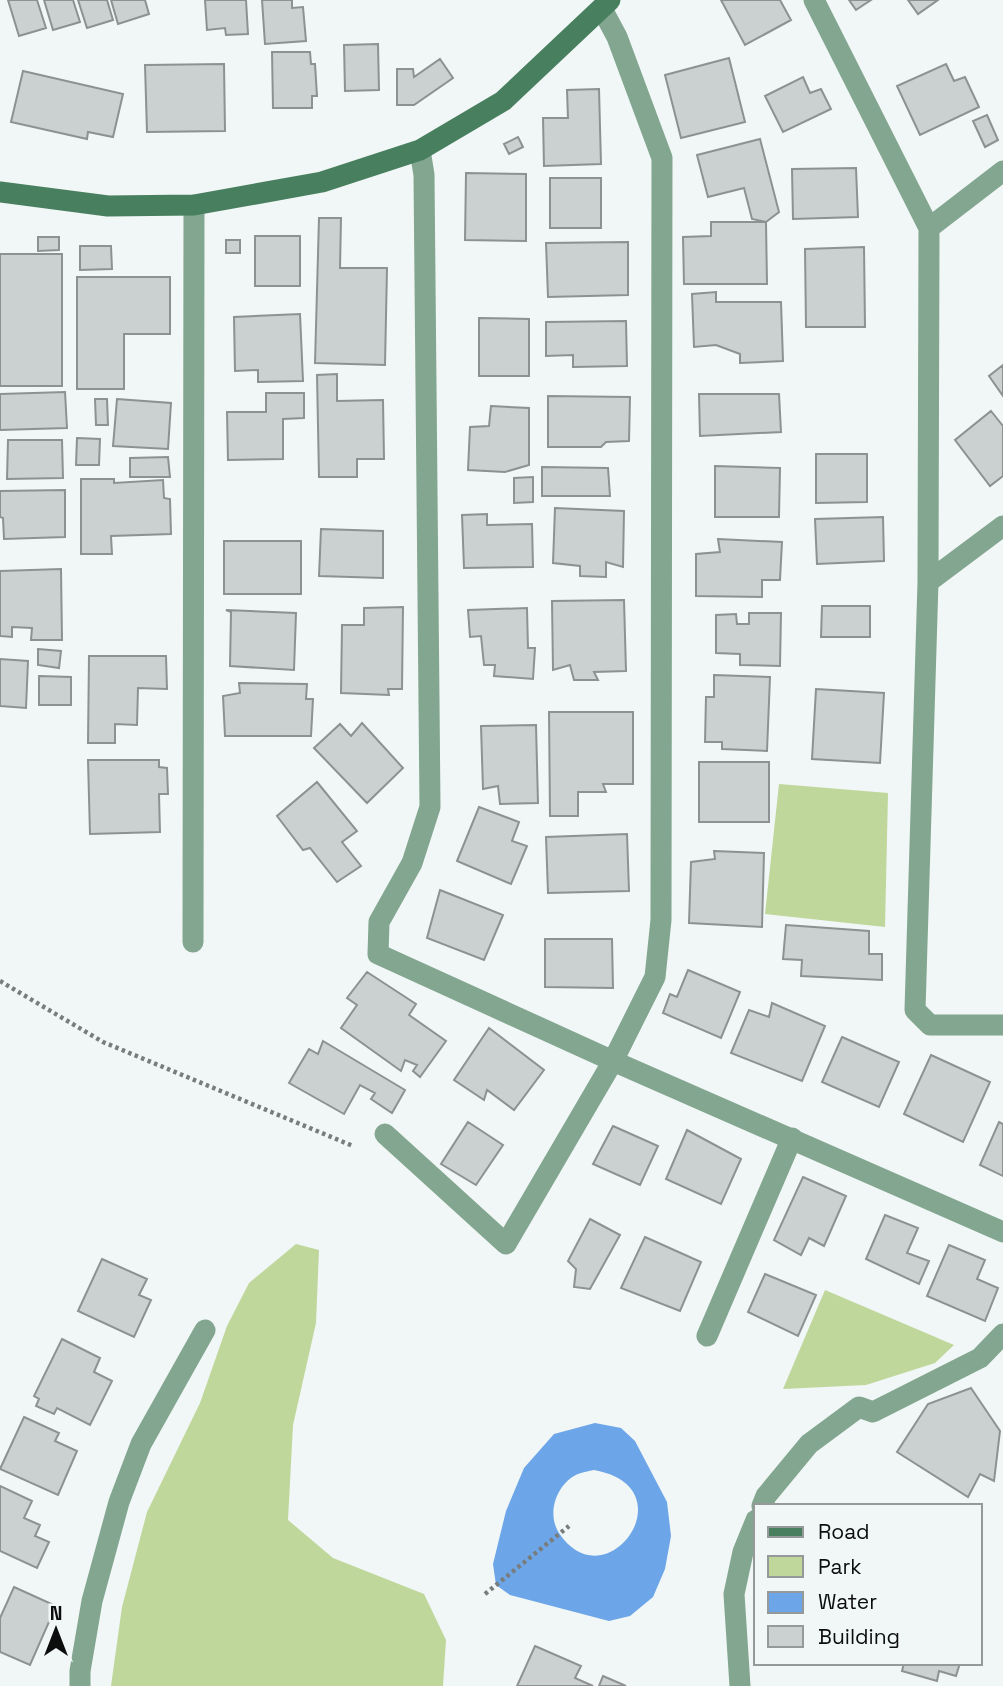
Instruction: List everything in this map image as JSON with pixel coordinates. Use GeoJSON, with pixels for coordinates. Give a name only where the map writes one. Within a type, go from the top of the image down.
{"type":"FeatureCollection","features":[{"type":"Feature","properties":{"kind":"street"},"geometry":{"type":"LineString","coordinates":[[814,0],[929,228],[928,582],[915,1010],[930,1025],[1003,1025]]}},
{"type":"Feature","properties":{"kind":"street"},"geometry":{"type":"LineString","coordinates":[[0,192],[108,206],[194,205],[322,182],[420,150],[503,101],[606,5],[662,158],[661,920],[655,977],[613,1061],[506,1244],[385,1134]]}},
{"type":"Feature","properties":{"kind":"street"},"geometry":{"type":"LineString","coordinates":[[420,150],[424,176],[430,807],[412,863],[379,922],[378,954],[613,1061],[1003,1232]]}},
{"type":"Feature","properties":{"kind":"street"},"geometry":{"type":"LineString","coordinates":[[929,228],[1003,171]]}},
{"type":"Feature","properties":{"kind":"street"},"geometry":{"type":"LineString","coordinates":[[193,942],[194,205]]}},
{"type":"Feature","properties":{"kind":"street"},"geometry":{"type":"LineString","coordinates":[[928,582],[1003,527]]}},
{"type":"Feature","properties":{"kind":"street"},"geometry":{"type":"LineString","coordinates":[[707,1336],[792,1138]]}},
{"type":"Feature","properties":{"kind":"street"},"geometry":{"type":"LineString","coordinates":[[80,1686],[92,1601],[119,1502],[141,1444],[205,1330]]}},
{"type":"Feature","properties":{"kind":"street"},"geometry":{"type":"LineString","coordinates":[[763,1504],[766,1496],[809,1444],[859,1407],[873,1412],[938,1381],[980,1358],[1003,1334]]}},
{"type":"Feature","properties":{"kind":"street"},"geometry":{"type":"LineString","coordinates":[[740,1686],[734,1594],[743,1552],[754,1525]]}},
{"type":"Feature","properties":{"kind":"path"},"geometry":{"type":"LineString","coordinates":[[0,981],[103,1042],[362,1150]]}},
{"type":"Feature","properties":{"kind":"path"},"geometry":{"type":"LineString","coordinates":[[485,1594],[569,1526]]}},
{"type":"Feature","properties":{"kind":"green space"},"geometry":{"type":"Polygon","coordinates":[[[779,784],[888,793],[885,927],[765,914],[779,784]]]}},
{"type":"Feature","properties":{"kind":"green space"},"geometry":{"type":"Polygon","coordinates":[[[296,1244],[319,1250],[316,1323],[293,1425],[288,1520],[333,1558],[424,1594],[446,1640],[443,1686],[111,1686],[122,1607],[147,1512],[200,1403],[227,1326],[249,1283],[296,1244]]]}},
{"type":"Feature","properties":{"kind":"green space"},"geometry":{"type":"Polygon","coordinates":[[[825,1290],[954,1345],[935,1363],[866,1385],[783,1389],[825,1290]]]}},
{"type":"Feature","properties":{"kind":"water"},"geometry":{"type":"Polygon","coordinates":[[[595,1423],[621,1428],[635,1441],[667,1502],[671,1536],[665,1569],[653,1597],[630,1616],[609,1621],[510,1595],[496,1585],[493,1564],[506,1511],[524,1468],[554,1434],[595,1423]],[[594,1470],[571,1478],[559,1491],[554,1508],[555,1525],[559,1533],[578,1551],[598,1556],[616,1549],[630,1534],[638,1516],[636,1497],[622,1480],[594,1470]]]}},
{"type":"Feature","properties":{"kind":"building"},"geometry":{"type":"Polygon","coordinates":[[[8,0],[37,0],[46,28],[19,36],[8,0]]]}},
{"type":"Feature","properties":{"kind":"building"},"geometry":{"type":"Polygon","coordinates":[[[44,0],[73,0],[80,22],[53,30],[44,0]]]}},
{"type":"Feature","properties":{"kind":"building"},"geometry":{"type":"Polygon","coordinates":[[[78,0],[107,0],[113,20],[87,28],[78,0]]]}},
{"type":"Feature","properties":{"kind":"building"},"geometry":{"type":"Polygon","coordinates":[[[111,0],[145,0],[149,14],[118,24],[111,0]]]}},
{"type":"Feature","properties":{"kind":"building"},"geometry":{"type":"Polygon","coordinates":[[[205,0],[246,0],[248,34],[226,35],[225,28],[207,30],[205,0]]]}},
{"type":"Feature","properties":{"kind":"building"},"geometry":{"type":"Polygon","coordinates":[[[262,0],[292,0],[292,8],[303,7],[306,41],[265,44],[262,0]]]}},
{"type":"Feature","properties":{"kind":"building"},"geometry":{"type":"Polygon","coordinates":[[[721,0],[780,0],[791,20],[745,45],[721,0]]]}},
{"type":"Feature","properties":{"kind":"building"},"geometry":{"type":"Polygon","coordinates":[[[849,0],[871,0],[856,10],[849,0]]]}},
{"type":"Feature","properties":{"kind":"building"},"geometry":{"type":"Polygon","coordinates":[[[908,0],[938,0],[918,14],[908,0]]]}},
{"type":"Feature","properties":{"kind":"building"},"geometry":{"type":"Polygon","coordinates":[[[378,44],[379,90],[345,91],[344,45],[378,44]]]}},
{"type":"Feature","properties":{"kind":"building"},"geometry":{"type":"Polygon","coordinates":[[[272,52],[310,52],[311,64],[315,64],[317,96],[312,96],[312,108],[273,108],[272,52]]]}},
{"type":"Feature","properties":{"kind":"building"},"geometry":{"type":"Polygon","coordinates":[[[729,58],[745,122],[681,138],[665,75],[729,58]]]}},
{"type":"Feature","properties":{"kind":"building"},"geometry":{"type":"Polygon","coordinates":[[[440,59],[453,78],[414,105],[397,105],[397,69],[413,69],[414,77],[440,59]]]}},
{"type":"Feature","properties":{"kind":"building"},"geometry":{"type":"Polygon","coordinates":[[[224,64],[225,131],[147,132],[145,65],[224,64]]]}},
{"type":"Feature","properties":{"kind":"building"},"geometry":{"type":"Polygon","coordinates":[[[946,64],[954,81],[965,77],[979,107],[920,135],[897,86],[946,64]]]}},
{"type":"Feature","properties":{"kind":"building"},"geometry":{"type":"Polygon","coordinates":[[[23,71],[123,94],[113,137],[88,132],[87,139],[11,122],[23,71]]]}},
{"type":"Feature","properties":{"kind":"building"},"geometry":{"type":"Polygon","coordinates":[[[803,77],[810,93],[821,89],[831,109],[783,132],[765,96],[803,77]]]}},
{"type":"Feature","properties":{"kind":"building"},"geometry":{"type":"Polygon","coordinates":[[[599,89],[601,164],[544,166],[543,118],[568,118],[567,90],[599,89]]]}},
{"type":"Feature","properties":{"kind":"building"},"geometry":{"type":"Polygon","coordinates":[[[987,115],[998,140],[985,147],[973,121],[987,115]]]}},
{"type":"Feature","properties":{"kind":"building"},"geometry":{"type":"Polygon","coordinates":[[[518,137],[523,147],[509,154],[504,144],[518,137]]]}},
{"type":"Feature","properties":{"kind":"building"},"geometry":{"type":"Polygon","coordinates":[[[760,139],[779,212],[766,222],[752,219],[744,188],[708,197],[697,155],[760,139]]]}},
{"type":"Feature","properties":{"kind":"building"},"geometry":{"type":"Polygon","coordinates":[[[856,168],[858,217],[793,219],[792,169],[856,168]]]}},
{"type":"Feature","properties":{"kind":"building"},"geometry":{"type":"Polygon","coordinates":[[[466,173],[526,174],[526,241],[465,240],[466,173]]]}},
{"type":"Feature","properties":{"kind":"building"},"geometry":{"type":"Polygon","coordinates":[[[550,178],[601,178],[601,228],[550,228],[550,178]]]}},
{"type":"Feature","properties":{"kind":"building"},"geometry":{"type":"Polygon","coordinates":[[[319,218],[341,218],[340,268],[387,268],[385,365],[315,363],[319,218]]]}},
{"type":"Feature","properties":{"kind":"building"},"geometry":{"type":"Polygon","coordinates":[[[711,222],[766,222],[767,284],[684,284],[683,237],[711,236],[711,222]]]}},
{"type":"Feature","properties":{"kind":"building"},"geometry":{"type":"Polygon","coordinates":[[[255,236],[300,236],[300,286],[255,286],[255,236]]]}},
{"type":"Feature","properties":{"kind":"building"},"geometry":{"type":"Polygon","coordinates":[[[38,237],[59,237],[59,250],[38,251],[38,237]]]}},
{"type":"Feature","properties":{"kind":"building"},"geometry":{"type":"Polygon","coordinates":[[[226,240],[240,240],[240,253],[226,253],[226,240]]]}},
{"type":"Feature","properties":{"kind":"building"},"geometry":{"type":"Polygon","coordinates":[[[628,242],[628,295],[548,297],[546,243],[628,242]]]}},
{"type":"Feature","properties":{"kind":"building"},"geometry":{"type":"Polygon","coordinates":[[[80,246],[111,246],[112,269],[80,270],[80,246]]]}},
{"type":"Feature","properties":{"kind":"building"},"geometry":{"type":"Polygon","coordinates":[[[864,247],[865,327],[806,327],[805,249],[864,247]]]}},
{"type":"Feature","properties":{"kind":"building"},"geometry":{"type":"Polygon","coordinates":[[[0,254],[62,254],[62,386],[0,386],[0,254]]]}},
{"type":"Feature","properties":{"kind":"building"},"geometry":{"type":"Polygon","coordinates":[[[77,277],[170,277],[170,334],[124,334],[124,389],[77,389],[77,277]]]}},
{"type":"Feature","properties":{"kind":"building"},"geometry":{"type":"Polygon","coordinates":[[[716,292],[716,302],[781,302],[783,361],[740,363],[740,354],[716,345],[694,347],[692,294],[716,292]]]}},
{"type":"Feature","properties":{"kind":"building"},"geometry":{"type":"Polygon","coordinates":[[[300,314],[303,381],[258,382],[258,370],[235,371],[234,317],[300,314]]]}},
{"type":"Feature","properties":{"kind":"building"},"geometry":{"type":"Polygon","coordinates":[[[479,318],[529,319],[529,376],[479,376],[479,318]]]}},
{"type":"Feature","properties":{"kind":"building"},"geometry":{"type":"Polygon","coordinates":[[[626,321],[627,366],[573,367],[573,355],[546,356],[546,322],[626,321]]]}},
{"type":"Feature","properties":{"kind":"building"},"geometry":{"type":"Polygon","coordinates":[[[1003,365],[1003,396],[989,376],[1003,365]]]}},
{"type":"Feature","properties":{"kind":"building"},"geometry":{"type":"Polygon","coordinates":[[[337,374],[337,401],[383,400],[384,459],[357,459],[357,477],[319,477],[317,375],[337,374]]]}},
{"type":"Feature","properties":{"kind":"building"},"geometry":{"type":"Polygon","coordinates":[[[65,392],[67,428],[0,430],[0,394],[65,392]]]}},
{"type":"Feature","properties":{"kind":"building"},"geometry":{"type":"Polygon","coordinates":[[[266,393],[304,393],[304,418],[283,419],[283,459],[228,460],[227,412],[266,412],[266,393]]]}},
{"type":"Feature","properties":{"kind":"building"},"geometry":{"type":"Polygon","coordinates":[[[699,394],[779,394],[781,432],[700,436],[699,394]]]}},
{"type":"Feature","properties":{"kind":"building"},"geometry":{"type":"Polygon","coordinates":[[[548,396],[630,397],[629,441],[606,442],[601,447],[548,447],[548,396]]]}},
{"type":"Feature","properties":{"kind":"building"},"geometry":{"type":"Polygon","coordinates":[[[95,399],[107,399],[108,425],[96,425],[95,399]]]}},
{"type":"Feature","properties":{"kind":"building"},"geometry":{"type":"Polygon","coordinates":[[[117,399],[171,403],[168,449],[113,446],[117,399]]]}},
{"type":"Feature","properties":{"kind":"building"},"geometry":{"type":"Polygon","coordinates":[[[491,406],[529,408],[529,465],[505,472],[468,470],[470,427],[489,426],[491,406]]]}},
{"type":"Feature","properties":{"kind":"building"},"geometry":{"type":"Polygon","coordinates":[[[991,411],[1003,426],[1003,476],[990,486],[955,440],[991,411]]]}},
{"type":"Feature","properties":{"kind":"building"},"geometry":{"type":"Polygon","coordinates":[[[77,438],[100,439],[99,465],[76,465],[77,438]]]}},
{"type":"Feature","properties":{"kind":"building"},"geometry":{"type":"Polygon","coordinates":[[[8,440],[62,440],[63,478],[7,479],[8,440]]]}},
{"type":"Feature","properties":{"kind":"building"},"geometry":{"type":"Polygon","coordinates":[[[816,454],[867,454],[867,502],[816,503],[816,454]]]}},
{"type":"Feature","properties":{"kind":"building"},"geometry":{"type":"Polygon","coordinates":[[[168,457],[170,477],[130,477],[130,458],[168,457]]]}},
{"type":"Feature","properties":{"kind":"building"},"geometry":{"type":"Polygon","coordinates":[[[715,466],[780,468],[779,517],[715,517],[715,466]]]}},
{"type":"Feature","properties":{"kind":"building"},"geometry":{"type":"Polygon","coordinates":[[[542,467],[608,468],[610,496],[542,496],[542,467]]]}},
{"type":"Feature","properties":{"kind":"building"},"geometry":{"type":"Polygon","coordinates":[[[533,477],[533,502],[514,503],[514,478],[533,477]]]}},
{"type":"Feature","properties":{"kind":"building"},"geometry":{"type":"Polygon","coordinates":[[[81,479],[114,479],[114,483],[163,480],[164,498],[170,499],[171,534],[111,536],[112,554],[81,554],[81,479]]]}},
{"type":"Feature","properties":{"kind":"building"},"geometry":{"type":"Polygon","coordinates":[[[65,490],[65,537],[4,539],[3,518],[0,517],[0,491],[65,490]]]}},
{"type":"Feature","properties":{"kind":"building"},"geometry":{"type":"Polygon","coordinates":[[[555,508],[624,511],[623,567],[606,562],[606,577],[580,576],[580,566],[553,563],[555,508]]]}},
{"type":"Feature","properties":{"kind":"building"},"geometry":{"type":"Polygon","coordinates":[[[487,514],[487,525],[532,524],[533,567],[464,568],[462,515],[487,514]]]}},
{"type":"Feature","properties":{"kind":"building"},"geometry":{"type":"Polygon","coordinates":[[[883,517],[884,561],[817,564],[815,519],[883,517]]]}},
{"type":"Feature","properties":{"kind":"building"},"geometry":{"type":"Polygon","coordinates":[[[321,529],[383,531],[383,578],[319,576],[321,529]]]}},
{"type":"Feature","properties":{"kind":"building"},"geometry":{"type":"Polygon","coordinates":[[[718,539],[782,542],[780,580],[762,580],[762,597],[696,596],[696,554],[720,552],[718,539]]]}},
{"type":"Feature","properties":{"kind":"building"},"geometry":{"type":"Polygon","coordinates":[[[224,541],[301,541],[301,594],[224,594],[224,541]]]}},
{"type":"Feature","properties":{"kind":"building"},"geometry":{"type":"Polygon","coordinates":[[[61,569],[62,640],[31,640],[32,628],[12,627],[12,637],[0,636],[0,571],[61,569]]]}},
{"type":"Feature","properties":{"kind":"building"},"geometry":{"type":"Polygon","coordinates":[[[624,600],[626,671],[594,672],[598,680],[574,680],[570,665],[553,670],[552,601],[624,600]]]}},
{"type":"Feature","properties":{"kind":"building"},"geometry":{"type":"Polygon","coordinates":[[[822,606],[870,606],[870,637],[821,637],[822,606]]]}},
{"type":"Feature","properties":{"kind":"building"},"geometry":{"type":"Polygon","coordinates":[[[403,607],[402,689],[388,689],[389,695],[341,693],[342,625],[364,625],[364,608],[403,607]]]}},
{"type":"Feature","properties":{"kind":"building"},"geometry":{"type":"Polygon","coordinates":[[[527,608],[528,648],[535,648],[533,679],[494,676],[495,665],[484,665],[481,636],[470,637],[468,610],[527,608]]]}},
{"type":"Feature","properties":{"kind":"building"},"geometry":{"type":"Polygon","coordinates":[[[226,610],[296,613],[294,670],[230,666],[231,612],[226,610]]]}},
{"type":"Feature","properties":{"kind":"building"},"geometry":{"type":"Polygon","coordinates":[[[749,613],[781,613],[780,666],[740,665],[740,654],[716,653],[716,615],[736,614],[737,624],[749,624],[749,613]]]}},
{"type":"Feature","properties":{"kind":"building"},"geometry":{"type":"Polygon","coordinates":[[[38,649],[61,651],[59,668],[38,665],[38,649]]]}},
{"type":"Feature","properties":{"kind":"building"},"geometry":{"type":"Polygon","coordinates":[[[89,656],[166,656],[167,689],[138,688],[137,725],[115,724],[115,743],[88,743],[89,656]]]}},
{"type":"Feature","properties":{"kind":"building"},"geometry":{"type":"Polygon","coordinates":[[[0,659],[28,661],[26,708],[0,706],[0,659]]]}},
{"type":"Feature","properties":{"kind":"building"},"geometry":{"type":"Polygon","coordinates":[[[714,675],[770,677],[767,751],[722,749],[722,742],[705,742],[706,697],[714,697],[714,675]]]}},
{"type":"Feature","properties":{"kind":"building"},"geometry":{"type":"Polygon","coordinates":[[[39,676],[71,677],[71,705],[39,705],[39,676]]]}},
{"type":"Feature","properties":{"kind":"building"},"geometry":{"type":"Polygon","coordinates":[[[239,683],[307,684],[306,699],[313,699],[311,736],[225,736],[223,696],[240,693],[239,683]]]}},
{"type":"Feature","properties":{"kind":"building"},"geometry":{"type":"Polygon","coordinates":[[[816,689],[884,693],[880,763],[812,759],[816,689]]]}},
{"type":"Feature","properties":{"kind":"building"},"geometry":{"type":"Polygon","coordinates":[[[549,712],[633,712],[633,784],[603,784],[606,792],[578,792],[578,816],[550,816],[549,712]]]}},
{"type":"Feature","properties":{"kind":"building"},"geometry":{"type":"Polygon","coordinates":[[[362,723],[403,768],[367,803],[314,748],[340,724],[351,736],[362,723]]]}},
{"type":"Feature","properties":{"kind":"building"},"geometry":{"type":"Polygon","coordinates":[[[536,725],[538,803],[500,804],[498,786],[483,789],[481,726],[536,725]]]}},
{"type":"Feature","properties":{"kind":"building"},"geometry":{"type":"Polygon","coordinates":[[[88,760],[159,760],[159,767],[167,768],[168,794],[159,794],[160,832],[90,834],[88,760]]]}},
{"type":"Feature","properties":{"kind":"building"},"geometry":{"type":"Polygon","coordinates":[[[699,762],[769,762],[769,822],[699,822],[699,762]]]}},
{"type":"Feature","properties":{"kind":"building"},"geometry":{"type":"Polygon","coordinates":[[[317,782],[357,831],[342,842],[361,866],[337,882],[310,848],[303,850],[277,816],[317,782]]]}},
{"type":"Feature","properties":{"kind":"building"},"geometry":{"type":"Polygon","coordinates":[[[479,807],[519,822],[512,841],[527,846],[511,884],[457,861],[479,807]]]}},
{"type":"Feature","properties":{"kind":"building"},"geometry":{"type":"Polygon","coordinates":[[[627,834],[629,891],[548,893],[546,837],[627,834]]]}},
{"type":"Feature","properties":{"kind":"building"},"geometry":{"type":"Polygon","coordinates":[[[714,851],[764,853],[762,927],[689,923],[691,862],[715,859],[714,851]]]}},
{"type":"Feature","properties":{"kind":"building"},"geometry":{"type":"Polygon","coordinates":[[[440,890],[503,915],[484,960],[427,938],[440,890]]]}},
{"type":"Feature","properties":{"kind":"building"},"geometry":{"type":"Polygon","coordinates":[[[786,925],[869,931],[869,954],[882,954],[882,980],[801,976],[802,960],[783,959],[786,925]]]}},
{"type":"Feature","properties":{"kind":"building"},"geometry":{"type":"Polygon","coordinates":[[[545,939],[612,939],[613,988],[545,987],[545,939]]]}},
{"type":"Feature","properties":{"kind":"building"},"geometry":{"type":"Polygon","coordinates":[[[688,970],[740,992],[721,1038],[663,1013],[670,994],[677,997],[688,970]]]}},
{"type":"Feature","properties":{"kind":"building"},"geometry":{"type":"Polygon","coordinates":[[[367,972],[416,1004],[409,1015],[446,1041],[420,1077],[413,1071],[417,1065],[405,1060],[401,1071],[341,1028],[357,1005],[347,998],[367,972]]]}},
{"type":"Feature","properties":{"kind":"building"},"geometry":{"type":"Polygon","coordinates":[[[772,1003],[825,1026],[802,1081],[731,1053],[749,1010],[769,1017],[772,1003]]]}},
{"type":"Feature","properties":{"kind":"building"},"geometry":{"type":"Polygon","coordinates":[[[489,1028],[544,1070],[514,1110],[487,1090],[484,1100],[454,1080],[489,1028]]]}},
{"type":"Feature","properties":{"kind":"building"},"geometry":{"type":"Polygon","coordinates":[[[842,1037],[899,1062],[879,1107],[822,1082],[842,1037]]]}},
{"type":"Feature","properties":{"kind":"building"},"geometry":{"type":"Polygon","coordinates":[[[323,1041],[405,1090],[392,1113],[371,1099],[375,1093],[360,1085],[344,1114],[289,1083],[309,1049],[318,1054],[323,1041]]]}},
{"type":"Feature","properties":{"kind":"building"},"geometry":{"type":"Polygon","coordinates":[[[931,1055],[990,1082],[963,1142],[904,1114],[931,1055]]]}},
{"type":"Feature","properties":{"kind":"building"},"geometry":{"type":"Polygon","coordinates":[[[468,1122],[503,1145],[476,1185],[441,1164],[468,1122]]]}},
{"type":"Feature","properties":{"kind":"building"},"geometry":{"type":"Polygon","coordinates":[[[999,1122],[1003,1124],[1003,1176],[980,1165],[999,1122]]]}},
{"type":"Feature","properties":{"kind":"building"},"geometry":{"type":"Polygon","coordinates":[[[613,1126],[658,1146],[640,1185],[593,1164],[613,1126]]]}},
{"type":"Feature","properties":{"kind":"building"},"geometry":{"type":"Polygon","coordinates":[[[687,1130],[741,1159],[721,1204],[666,1179],[687,1130]]]}},
{"type":"Feature","properties":{"kind":"building"},"geometry":{"type":"Polygon","coordinates":[[[803,1177],[846,1196],[824,1246],[809,1238],[801,1255],[774,1240],[803,1177]]]}},
{"type":"Feature","properties":{"kind":"building"},"geometry":{"type":"Polygon","coordinates":[[[885,1215],[918,1228],[907,1253],[929,1261],[919,1284],[866,1259],[885,1215]]]}},
{"type":"Feature","properties":{"kind":"building"},"geometry":{"type":"Polygon","coordinates":[[[590,1219],[620,1235],[590,1289],[574,1287],[576,1269],[568,1261],[590,1219]]]}},
{"type":"Feature","properties":{"kind":"building"},"geometry":{"type":"Polygon","coordinates":[[[645,1237],[701,1262],[680,1311],[621,1288],[645,1237]]]}},
{"type":"Feature","properties":{"kind":"building"},"geometry":{"type":"Polygon","coordinates":[[[949,1245],[985,1260],[977,1279],[998,1288],[985,1321],[927,1296],[949,1245]]]}},
{"type":"Feature","properties":{"kind":"building"},"geometry":{"type":"Polygon","coordinates":[[[102,1259],[147,1279],[139,1295],[151,1300],[134,1337],[78,1311],[102,1259]]]}},
{"type":"Feature","properties":{"kind":"building"},"geometry":{"type":"Polygon","coordinates":[[[765,1274],[816,1295],[798,1336],[748,1312],[765,1274]]]}},
{"type":"Feature","properties":{"kind":"building"},"geometry":{"type":"Polygon","coordinates":[[[62,1339],[100,1358],[94,1372],[112,1381],[90,1425],[57,1408],[54,1414],[36,1406],[39,1399],[34,1396],[62,1339]]]}},
{"type":"Feature","properties":{"kind":"building"},"geometry":{"type":"Polygon","coordinates":[[[971,1388],[1000,1431],[994,1481],[980,1474],[968,1497],[897,1452],[928,1404],[971,1388]]]}},
{"type":"Feature","properties":{"kind":"building"},"geometry":{"type":"Polygon","coordinates":[[[24,1417],[59,1433],[55,1441],[77,1451],[58,1495],[0,1469],[24,1417]]]}},
{"type":"Feature","properties":{"kind":"building"},"geometry":{"type":"Polygon","coordinates":[[[0,1486],[32,1501],[24,1518],[40,1525],[35,1536],[49,1542],[37,1568],[0,1551],[0,1486]]]}},
{"type":"Feature","properties":{"kind":"building"},"geometry":{"type":"Polygon","coordinates":[[[14,1587],[56,1606],[30,1665],[0,1652],[0,1618],[14,1587]]]}},
{"type":"Feature","properties":{"kind":"building"},"geometry":{"type":"Polygon","coordinates":[[[535,1646],[581,1666],[575,1678],[593,1686],[517,1686],[535,1646]]]}},
{"type":"Feature","properties":{"kind":"building"},"geometry":{"type":"Polygon","coordinates":[[[904,1665],[959,1665],[956,1676],[939,1671],[937,1681],[902,1671],[904,1665]]]}},
{"type":"Feature","properties":{"kind":"building"},"geometry":{"type":"Polygon","coordinates":[[[603,1676],[626,1686],[599,1686],[603,1676]]]}}]}
